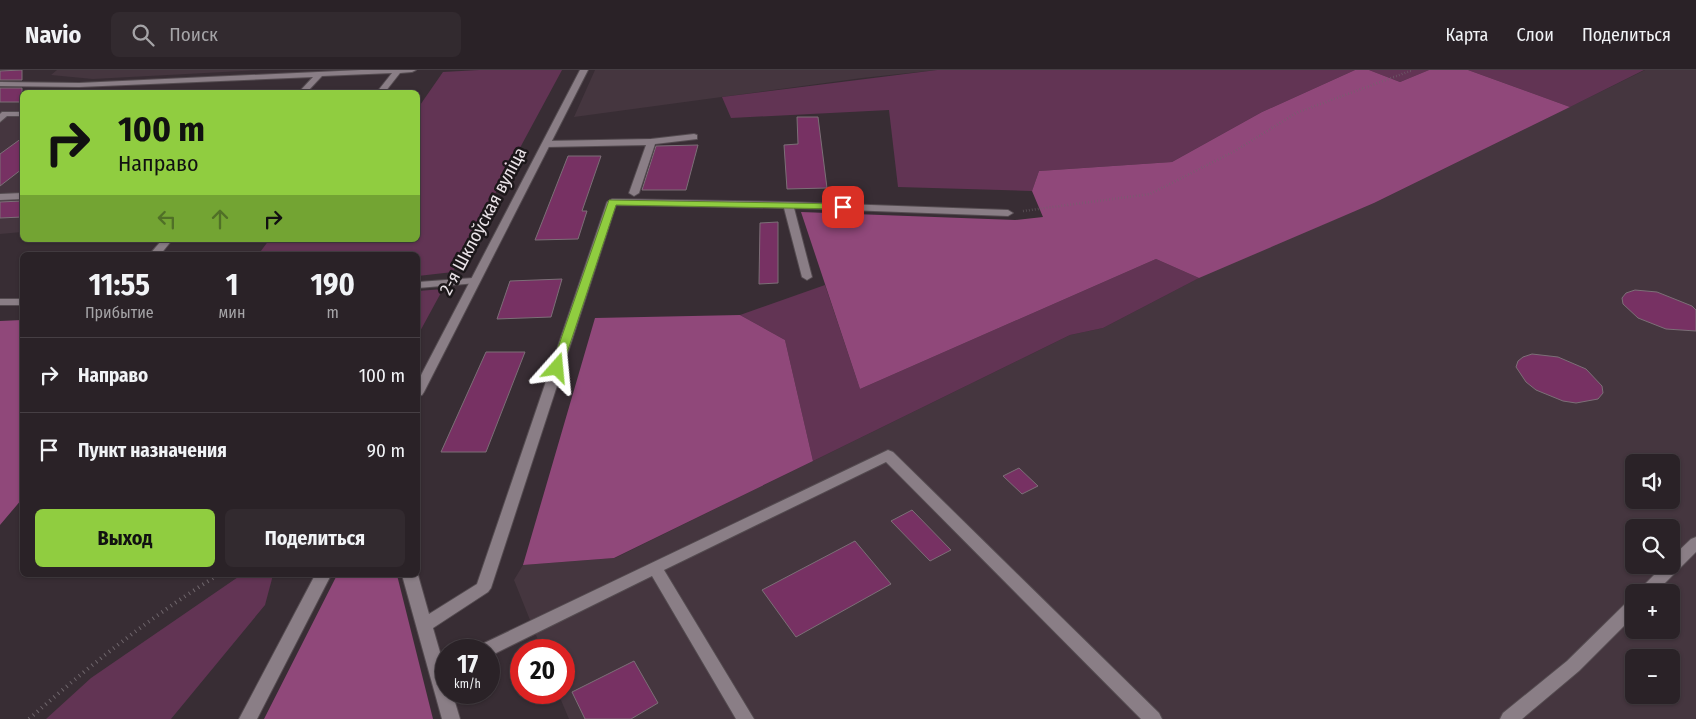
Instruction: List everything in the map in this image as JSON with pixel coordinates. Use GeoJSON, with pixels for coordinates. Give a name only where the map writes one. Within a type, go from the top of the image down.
{"type":"FeatureCollection","features":[{"type":"Feature","properties":{"kind":"street"},"geometry":{"type":"LineString","coordinates":[[155,80],[167,70]]}},
{"type":"Feature","properties":{"kind":"street"},"geometry":{"type":"LineString","coordinates":[[383,90],[398,70]]}},
{"type":"Feature","properties":{"kind":"street"},"geometry":{"type":"LineString","coordinates":[[0,84],[79,85],[276,72],[321,73],[412,70]]}},
{"type":"Feature","properties":{"kind":"street","name":"2-я Шклоўская вуліца"},"geometry":{"type":"LineString","coordinates":[[420,388],[473,281],[584,70]]}},
{"type":"Feature","properties":{"kind":"street"},"geometry":{"type":"LineString","coordinates":[[305,90],[321,73]]}},
{"type":"Feature","properties":{"kind":"street"},"geometry":{"type":"LineString","coordinates":[[70,90],[79,85]]}},
{"type":"Feature","properties":{"kind":"street"},"geometry":{"type":"LineString","coordinates":[[0,119],[5,114],[20,114]]}},
{"type":"Feature","properties":{"kind":"street"},"geometry":{"type":"LineString","coordinates":[[546,144],[651,142],[694,137]]}},
{"type":"Feature","properties":{"kind":"street"},"geometry":{"type":"LineString","coordinates":[[634,193],[651,142]]}},
{"type":"Feature","properties":{"kind":"street"},"geometry":{"type":"LineString","coordinates":[[0,197],[20,196]]}},
{"type":"Feature","properties":{"kind":"street"},"geometry":{"type":"LineString","coordinates":[[424,626],[483,588],[612,202],[788,205],[1008,213]]}},
{"type":"Feature","properties":{"kind":"street"},"geometry":{"type":"LineString","coordinates":[[788,205],[807,277]]}},
{"type":"Feature","properties":{"kind":"street"},"geometry":{"type":"LineString","coordinates":[[157,252],[165,242]]}},
{"type":"Feature","properties":{"kind":"street"},"geometry":{"type":"LineString","coordinates":[[420,285],[473,281]]}},
{"type":"Feature","properties":{"kind":"street"},"geometry":{"type":"LineString","coordinates":[[0,302],[20,302]]}},
{"type":"Feature","properties":{"kind":"street"},"geometry":{"type":"LineString","coordinates":[[500,643],[888,454],[1154,719]]}},
{"type":"Feature","properties":{"kind":"street"},"geometry":{"type":"LineString","coordinates":[[1655,584],[1696,543]]}},
{"type":"Feature","properties":{"kind":"street"},"geometry":{"type":"LineString","coordinates":[[655,568],[745,719]]}},
{"type":"Feature","properties":{"kind":"street"},"geometry":{"type":"LineString","coordinates":[[248,719],[322,577]]}},
{"type":"Feature","properties":{"kind":"street"},"geometry":{"type":"LineString","coordinates":[[411,577],[424,626],[435,654]]}},
{"type":"Feature","properties":{"kind":"street"},"geometry":{"type":"LineString","coordinates":[[1509,719],[1573,666],[1625,615]]}},
{"type":"Feature","properties":{"kind":"street"},"geometry":{"type":"LineString","coordinates":[[448,704],[451,719]]}},
{"type":"Feature","properties":{"kind":"path"},"geometry":{"type":"LineString","coordinates":[[1008,213],[1150,194],[1235,151],[1296,113],[1413,70]]}},
{"type":"Feature","properties":{"kind":"path"},"geometry":{"type":"LineString","coordinates":[[29,719],[96,660],[174,602],[215,577]]}},
{"type":"Feature","properties":{"kind":"shaded area"},"geometry":{"type":"Polygon","coordinates":[[[57,70],[263,70],[93,79],[51,75],[57,70]]]}},
{"type":"Feature","properties":{"kind":"shaded area"},"geometry":{"type":"Polygon","coordinates":[[[562,70],[453,272],[420,276],[420,252],[260,252],[268,242],[420,242],[420,105],[443,72],[562,70]]]}},
{"type":"Feature","properties":{"kind":"shaded area"},"geometry":{"type":"Polygon","coordinates":[[[595,70],[937,70],[862,78],[574,117],[595,70]]]}},
{"type":"Feature","properties":{"kind":"shaded area"},"geometry":{"type":"Polygon","coordinates":[[[937,70],[1355,70],[1262,112],[1172,162],[1039,171],[1032,191],[898,187],[889,110],[731,118],[722,97],[937,70]]]}},
{"type":"Feature","properties":{"kind":"shaded area"},"geometry":{"type":"Polygon","coordinates":[[[1355,70],[1369,70],[1400,82],[1429,70],[1468,70],[1570,107],[1374,203],[1199,278],[1156,259],[860,389],[801,212],[1015,220],[1043,217],[1032,191],[1039,171],[1172,162],[1262,112],[1355,70]]]}},
{"type":"Feature","properties":{"kind":"shaded area"},"geometry":{"type":"Polygon","coordinates":[[[1369,70],[1429,70],[1400,82],[1369,70]]]}},
{"type":"Feature","properties":{"kind":"shaded area"},"geometry":{"type":"Polygon","coordinates":[[[1468,70],[1644,70],[1570,107],[1468,70]]]}},
{"type":"Feature","properties":{"kind":"shaded area"},"geometry":{"type":"Polygon","coordinates":[[[1645,70],[1696,70],[1696,719],[569,719],[563,704],[575,704],[575,639],[538,639],[514,580],[523,565],[615,558],[1070,335],[1103,328],[1218,268],[1374,203],[1645,70]]]}},
{"type":"Feature","properties":{"kind":"shaded area"},"geometry":{"type":"Polygon","coordinates":[[[20,95],[20,232],[0,234],[0,96],[20,95]]]}},
{"type":"Feature","properties":{"kind":"shaded area"},"geometry":{"type":"Polygon","coordinates":[[[1156,259],[1199,278],[1103,328],[1070,335],[813,461],[785,340],[740,315],[825,285],[860,389],[1156,259]]]}},
{"type":"Feature","properties":{"kind":"shaded area"},"geometry":{"type":"Polygon","coordinates":[[[443,289],[420,331],[420,291],[443,289]]]}},
{"type":"Feature","properties":{"kind":"shaded area"},"geometry":{"type":"Polygon","coordinates":[[[740,315],[785,340],[813,461],[614,558],[523,565],[595,318],[740,315]]]}},
{"type":"Feature","properties":{"kind":"shaded area"},"geometry":{"type":"Polygon","coordinates":[[[20,320],[20,501],[0,525],[0,321],[20,320]]]}},
{"type":"Feature","properties":{"kind":"shaded area"},"geometry":{"type":"Polygon","coordinates":[[[238,577],[272,577],[265,605],[171,719],[46,719],[91,678],[238,577]]]}},
{"type":"Feature","properties":{"kind":"shaded area"},"geometry":{"type":"Polygon","coordinates":[[[336,577],[398,577],[433,719],[264,719],[336,577]]]}},
{"type":"Feature","properties":{"kind":"building"},"geometry":{"type":"Polygon","coordinates":[[[22,70],[22,80],[0,80],[0,71],[22,70]]]}},
{"type":"Feature","properties":{"kind":"building"},"geometry":{"type":"Polygon","coordinates":[[[0,88],[22,88],[20,90],[20,102],[0,102],[0,88]]]}},
{"type":"Feature","properties":{"kind":"building"},"geometry":{"type":"Polygon","coordinates":[[[797,117],[818,117],[827,188],[787,189],[784,145],[798,144],[797,117]]]}},
{"type":"Feature","properties":{"kind":"building"},"geometry":{"type":"Polygon","coordinates":[[[20,139],[20,171],[0,186],[0,154],[20,139]]]}},
{"type":"Feature","properties":{"kind":"building"},"geometry":{"type":"Polygon","coordinates":[[[698,145],[686,190],[642,190],[656,146],[698,145]]]}},
{"type":"Feature","properties":{"kind":"building"},"geometry":{"type":"Polygon","coordinates":[[[568,156],[601,156],[582,211],[587,211],[578,239],[535,240],[568,156]]]}},
{"type":"Feature","properties":{"kind":"building"},"geometry":{"type":"Polygon","coordinates":[[[20,201],[20,217],[0,218],[0,202],[20,201]]]}},
{"type":"Feature","properties":{"kind":"building"},"geometry":{"type":"Polygon","coordinates":[[[778,222],[778,283],[759,284],[760,223],[778,222]]]}},
{"type":"Feature","properties":{"kind":"building"},"geometry":{"type":"Polygon","coordinates":[[[562,279],[551,317],[497,319],[510,281],[562,279]]]}},
{"type":"Feature","properties":{"kind":"building"},"geometry":{"type":"Polygon","coordinates":[[[1635,290],[1657,292],[1692,306],[1696,310],[1696,331],[1666,329],[1638,318],[1623,304],[1622,298],[1626,293],[1635,290]]]}},
{"type":"Feature","properties":{"kind":"building"},"geometry":{"type":"Polygon","coordinates":[[[486,352],[525,352],[486,452],[441,452],[486,352]]]}},
{"type":"Feature","properties":{"kind":"building"},"geometry":{"type":"Polygon","coordinates":[[[1532,354],[1558,357],[1586,369],[1602,386],[1603,393],[1598,399],[1576,403],[1563,401],[1536,390],[1526,382],[1516,367],[1518,361],[1532,354]]]}},
{"type":"Feature","properties":{"kind":"building"},"geometry":{"type":"Polygon","coordinates":[[[1019,468],[1038,486],[1022,494],[1003,476],[1019,468]]]}},
{"type":"Feature","properties":{"kind":"building"},"geometry":{"type":"Polygon","coordinates":[[[912,510],[951,550],[930,561],[891,521],[912,510]]]}},
{"type":"Feature","properties":{"kind":"building"},"geometry":{"type":"Polygon","coordinates":[[[855,541],[891,584],[796,637],[762,590],[855,541]]]}},
{"type":"Feature","properties":{"kind":"building"},"geometry":{"type":"Polygon","coordinates":[[[634,661],[658,703],[631,719],[585,719],[575,698],[575,690],[634,661]]]}},
{"type":"Feature","properties":{"kind":"route"},"geometry":{"type":"LineString","coordinates":[[557,368],[612,202],[843,207]]}}]}
